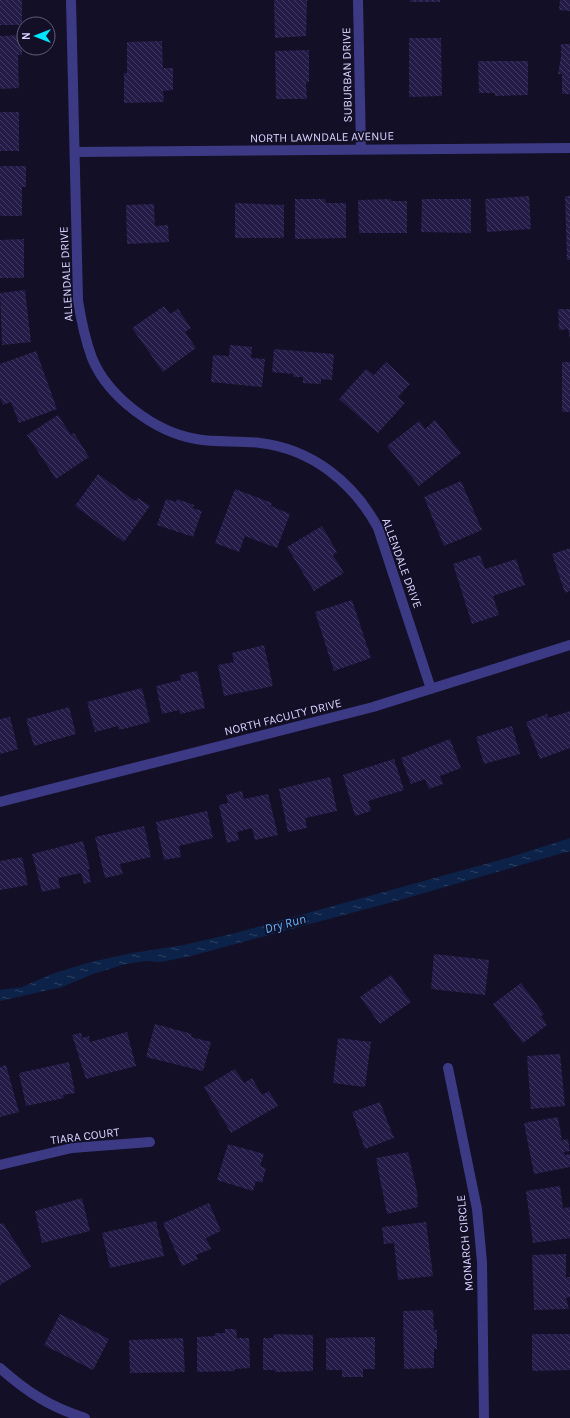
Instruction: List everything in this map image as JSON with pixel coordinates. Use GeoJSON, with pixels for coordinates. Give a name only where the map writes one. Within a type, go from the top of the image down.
{"type":"FeatureCollection","features":[{"type":"Feature","properties":{"kind":"street","name":"ALLENDALE DRIVE"},"geometry":{"type":"LineString","coordinates":[[71,0],[78,300],[83,330],[93,360],[109,386],[139,414],[176,433],[196,439],[217,442],[259,442],[289,449],[325,467],[340,479],[365,506],[378,528],[431,689]]}},
{"type":"Feature","properties":{"kind":"street","name":"SUBURBAN DRIVE"},"geometry":{"type":"LineString","coordinates":[[358,0],[361,149]]}},
{"type":"Feature","properties":{"kind":"street","name":"NORTH LAWNDALE AVENUE"},"geometry":{"type":"LineString","coordinates":[[74,152],[570,148]]}},
{"type":"Feature","properties":{"kind":"street","name":"NORTH FACULTY DRIVE"},"geometry":{"type":"LineString","coordinates":[[0,802],[318,722],[431,689],[570,645]]}},
{"type":"Feature","properties":{"kind":"street","name":"MONARCH CIRCLE"},"geometry":{"type":"LineString","coordinates":[[448,1068],[477,1209],[482,1262],[484,1418]]}},
{"type":"Feature","properties":{"kind":"street","name":"TIARA COURT"},"geometry":{"type":"LineString","coordinates":[[0,1165],[72,1148],[150,1142]]}},
{"type":"Feature","properties":{"kind":"street"},"geometry":{"type":"LineString","coordinates":[[0,1368],[31,1394],[68,1413],[85,1418]]}},
{"type":"Feature","properties":{"kind":"water","name":"Dry Run"},"geometry":{"type":"Polygon","coordinates":[[[570,838],[570,851],[400,900],[191,956],[161,962],[145,961],[126,964],[93,974],[62,987],[0,1001],[0,990],[22,987],[52,974],[87,963],[132,953],[184,945],[235,933],[507,858],[570,838]]]}},
{"type":"Feature","properties":{"kind":"building"},"geometry":{"type":"Polygon","coordinates":[[[0,0],[22,0],[22,16],[16,16],[16,25],[0,25],[0,0]]]}},
{"type":"Feature","properties":{"kind":"building"},"geometry":{"type":"Polygon","coordinates":[[[274,0],[307,0],[306,36],[275,38],[274,0]]]}},
{"type":"Feature","properties":{"kind":"building"},"geometry":{"type":"Polygon","coordinates":[[[410,0],[440,0],[440,2],[410,2],[410,0]]]}},
{"type":"Feature","properties":{"kind":"building"},"geometry":{"type":"Polygon","coordinates":[[[560,0],[570,0],[570,11],[559,10],[560,0]]]}},
{"type":"Feature","properties":{"kind":"building"},"geometry":{"type":"Polygon","coordinates":[[[16,35],[19,88],[0,89],[0,36],[16,35]]]}},
{"type":"Feature","properties":{"kind":"building"},"geometry":{"type":"Polygon","coordinates":[[[409,38],[441,38],[442,96],[409,97],[409,38]]]}},
{"type":"Feature","properties":{"kind":"building"},"geometry":{"type":"Polygon","coordinates":[[[162,41],[163,68],[173,68],[173,90],[163,91],[164,102],[124,103],[124,73],[127,73],[127,42],[162,41]]]}},
{"type":"Feature","properties":{"kind":"building"},"geometry":{"type":"Polygon","coordinates":[[[561,44],[570,44],[570,94],[562,94],[562,74],[558,74],[561,57],[561,44]]]}},
{"type":"Feature","properties":{"kind":"building"},"geometry":{"type":"Polygon","coordinates":[[[309,50],[309,82],[306,82],[307,99],[276,99],[275,51],[309,50]]]}},
{"type":"Feature","properties":{"kind":"building"},"geometry":{"type":"Polygon","coordinates":[[[478,61],[528,61],[528,95],[495,96],[495,93],[479,93],[478,61]]]}},
{"type":"Feature","properties":{"kind":"building"},"geometry":{"type":"Polygon","coordinates":[[[0,112],[19,112],[19,151],[0,151],[0,112]]]}},
{"type":"Feature","properties":{"kind":"building"},"geometry":{"type":"Polygon","coordinates":[[[0,166],[26,166],[26,187],[22,187],[22,216],[0,216],[0,166]]]}},
{"type":"Feature","properties":{"kind":"building"},"geometry":{"type":"Polygon","coordinates":[[[529,196],[531,229],[487,232],[485,199],[529,196]]]}},
{"type":"Feature","properties":{"kind":"building"},"geometry":{"type":"Polygon","coordinates":[[[565,196],[570,196],[570,260],[567,260],[565,196]]]}},
{"type":"Feature","properties":{"kind":"building"},"geometry":{"type":"Polygon","coordinates":[[[295,199],[325,199],[326,203],[346,203],[346,238],[295,239],[295,199]]]}},
{"type":"Feature","properties":{"kind":"building"},"geometry":{"type":"Polygon","coordinates":[[[391,199],[391,201],[407,201],[407,233],[359,233],[358,200],[391,199]]]}},
{"type":"Feature","properties":{"kind":"building"},"geometry":{"type":"Polygon","coordinates":[[[422,199],[471,199],[471,233],[421,232],[422,199]]]}},
{"type":"Feature","properties":{"kind":"building"},"geometry":{"type":"Polygon","coordinates":[[[235,203],[284,205],[284,238],[235,238],[235,203]]]}},
{"type":"Feature","properties":{"kind":"building"},"geometry":{"type":"Polygon","coordinates":[[[154,204],[155,226],[168,225],[169,242],[127,244],[126,205],[154,204]]]}},
{"type":"Feature","properties":{"kind":"building"},"geometry":{"type":"Polygon","coordinates":[[[24,239],[24,278],[0,278],[0,240],[24,239]]]}},
{"type":"Feature","properties":{"kind":"building"},"geometry":{"type":"Polygon","coordinates":[[[25,290],[31,342],[2,345],[0,293],[25,290]]]}},
{"type":"Feature","properties":{"kind":"building"},"geometry":{"type":"Polygon","coordinates":[[[164,306],[170,314],[178,309],[191,328],[185,332],[196,348],[163,372],[132,328],[164,306]]]}},
{"type":"Feature","properties":{"kind":"building"},"geometry":{"type":"Polygon","coordinates":[[[558,309],[570,309],[570,339],[568,329],[559,330],[558,309]]]}},
{"type":"Feature","properties":{"kind":"building"},"geometry":{"type":"Polygon","coordinates":[[[230,345],[252,347],[251,358],[265,359],[262,387],[211,382],[213,355],[229,356],[230,345]]]}},
{"type":"Feature","properties":{"kind":"building"},"geometry":{"type":"Polygon","coordinates":[[[274,349],[334,354],[332,380],[321,379],[321,384],[303,383],[303,377],[293,377],[293,374],[272,372],[274,349]]]}},
{"type":"Feature","properties":{"kind":"building"},"geometry":{"type":"Polygon","coordinates":[[[36,351],[57,409],[19,423],[11,402],[3,405],[0,397],[0,364],[36,351]]]}},
{"type":"Feature","properties":{"kind":"building"},"geometry":{"type":"Polygon","coordinates":[[[386,362],[410,384],[398,397],[405,403],[378,433],[339,399],[366,369],[374,375],[386,362]]]}},
{"type":"Feature","properties":{"kind":"building"},"geometry":{"type":"Polygon","coordinates":[[[562,362],[570,362],[570,412],[562,412],[562,362]]]}},
{"type":"Feature","properties":{"kind":"building"},"geometry":{"type":"Polygon","coordinates":[[[58,415],[71,435],[74,433],[89,457],[56,479],[27,435],[58,415]]]}},
{"type":"Feature","properties":{"kind":"building"},"geometry":{"type":"Polygon","coordinates":[[[435,420],[461,453],[419,486],[387,446],[419,421],[425,429],[435,420]]]}},
{"type":"Feature","properties":{"kind":"building"},"geometry":{"type":"Polygon","coordinates":[[[98,474],[135,501],[138,498],[150,506],[124,542],[75,506],[98,474]]]}},
{"type":"Feature","properties":{"kind":"building"},"geometry":{"type":"Polygon","coordinates":[[[461,481],[482,530],[444,546],[424,497],[461,481]]]}},
{"type":"Feature","properties":{"kind":"building"},"geometry":{"type":"Polygon","coordinates":[[[235,489],[272,503],[271,506],[290,514],[277,548],[245,536],[239,552],[215,543],[235,489]]]}},
{"type":"Feature","properties":{"kind":"building"},"geometry":{"type":"Polygon","coordinates":[[[166,499],[176,502],[177,499],[194,505],[193,508],[202,511],[193,537],[157,525],[166,499]]]}},
{"type":"Feature","properties":{"kind":"building"},"geometry":{"type":"Polygon","coordinates":[[[322,526],[337,552],[333,555],[344,573],[314,591],[287,547],[322,526]]]}},
{"type":"Feature","properties":{"kind":"building"},"geometry":{"type":"Polygon","coordinates":[[[570,548],[570,591],[565,593],[552,554],[570,548]]]}},
{"type":"Feature","properties":{"kind":"building"},"geometry":{"type":"Polygon","coordinates":[[[480,555],[485,569],[516,559],[525,585],[493,596],[499,615],[472,624],[453,564],[480,555]]]}},
{"type":"Feature","properties":{"kind":"building"},"geometry":{"type":"Polygon","coordinates":[[[352,600],[371,658],[334,671],[315,612],[352,600]]]}},
{"type":"Feature","properties":{"kind":"building"},"geometry":{"type":"Polygon","coordinates":[[[264,645],[273,686],[224,696],[218,665],[234,662],[232,653],[264,645]]]}},
{"type":"Feature","properties":{"kind":"building"},"geometry":{"type":"Polygon","coordinates":[[[197,671],[205,708],[180,714],[179,710],[162,714],[156,686],[181,680],[180,675],[197,671]]]}},
{"type":"Feature","properties":{"kind":"building"},"geometry":{"type":"Polygon","coordinates":[[[142,688],[150,722],[119,730],[118,726],[95,732],[87,702],[142,688]]]}},
{"type":"Feature","properties":{"kind":"building"},"geometry":{"type":"Polygon","coordinates":[[[69,707],[76,734],[34,746],[26,719],[69,707]]]}},
{"type":"Feature","properties":{"kind":"building"},"geometry":{"type":"Polygon","coordinates":[[[570,711],[570,748],[540,759],[526,722],[547,714],[548,718],[570,711]]]}},
{"type":"Feature","properties":{"kind":"building"},"geometry":{"type":"Polygon","coordinates":[[[10,717],[18,749],[0,754],[0,719],[10,717]]]}},
{"type":"Feature","properties":{"kind":"building"},"geometry":{"type":"Polygon","coordinates":[[[512,726],[520,754],[484,764],[476,737],[512,726]]]}},
{"type":"Feature","properties":{"kind":"building"},"geometry":{"type":"Polygon","coordinates":[[[450,739],[461,768],[440,776],[443,784],[429,789],[425,779],[411,784],[401,758],[450,739]]]}},
{"type":"Feature","properties":{"kind":"building"},"geometry":{"type":"Polygon","coordinates":[[[394,759],[404,790],[368,801],[371,811],[355,816],[343,775],[394,759]]]}},
{"type":"Feature","properties":{"kind":"building"},"geometry":{"type":"Polygon","coordinates":[[[330,777],[337,811],[305,818],[307,828],[288,832],[279,789],[330,777]]]}},
{"type":"Feature","properties":{"kind":"building"},"geometry":{"type":"Polygon","coordinates":[[[242,791],[244,799],[268,794],[278,835],[255,840],[252,828],[237,832],[239,840],[227,843],[219,805],[228,803],[226,795],[242,791]]]}},
{"type":"Feature","properties":{"kind":"building"},"geometry":{"type":"Polygon","coordinates":[[[207,811],[213,838],[179,846],[181,857],[164,860],[156,822],[207,811]]]}},
{"type":"Feature","properties":{"kind":"building"},"geometry":{"type":"Polygon","coordinates":[[[144,826],[151,857],[120,864],[123,874],[105,878],[95,837],[144,826]]]}},
{"type":"Feature","properties":{"kind":"building"},"geometry":{"type":"Polygon","coordinates":[[[83,841],[90,869],[88,869],[91,882],[84,884],[81,873],[58,878],[60,888],[42,892],[32,854],[83,841]]]}},
{"type":"Feature","properties":{"kind":"building"},"geometry":{"type":"Polygon","coordinates":[[[22,857],[28,885],[0,890],[0,861],[22,857]]]}},
{"type":"Feature","properties":{"kind":"building"},"geometry":{"type":"Polygon","coordinates":[[[434,954],[489,960],[485,995],[431,989],[434,954]]]}},
{"type":"Feature","properties":{"kind":"building"},"geometry":{"type":"Polygon","coordinates":[[[391,975],[411,1002],[380,1024],[360,997],[391,975]]]}},
{"type":"Feature","properties":{"kind":"building"},"geometry":{"type":"Polygon","coordinates":[[[521,983],[544,1014],[541,1016],[547,1025],[523,1043],[493,1004],[521,983]]]}},
{"type":"Feature","properties":{"kind":"building"},"geometry":{"type":"Polygon","coordinates":[[[155,1024],[192,1034],[191,1037],[211,1042],[203,1071],[146,1057],[155,1024]]]}},
{"type":"Feature","properties":{"kind":"building"},"geometry":{"type":"Polygon","coordinates":[[[127,1032],[136,1066],[86,1079],[72,1035],[81,1033],[82,1038],[89,1036],[90,1042],[127,1032]]]}},
{"type":"Feature","properties":{"kind":"building"},"geometry":{"type":"Polygon","coordinates":[[[338,1038],[371,1042],[365,1087],[333,1083],[338,1038]]]}},
{"type":"Feature","properties":{"kind":"building"},"geometry":{"type":"Polygon","coordinates":[[[560,1054],[565,1106],[531,1109],[527,1056],[560,1054]]]}},
{"type":"Feature","properties":{"kind":"building"},"geometry":{"type":"Polygon","coordinates":[[[69,1062],[75,1093],[63,1095],[64,1098],[26,1106],[19,1073],[69,1062]]]}},
{"type":"Feature","properties":{"kind":"building"},"geometry":{"type":"Polygon","coordinates":[[[6,1065],[19,1112],[0,1117],[0,1067],[6,1065]]]}},
{"type":"Feature","properties":{"kind":"building"},"geometry":{"type":"Polygon","coordinates":[[[235,1069],[244,1083],[252,1078],[262,1095],[269,1091],[278,1106],[231,1133],[204,1087],[235,1069]]]}},
{"type":"Feature","properties":{"kind":"building"},"geometry":{"type":"Polygon","coordinates":[[[380,1102],[394,1138],[365,1149],[352,1112],[380,1102]]]}},
{"type":"Feature","properties":{"kind":"building"},"geometry":{"type":"Polygon","coordinates":[[[558,1117],[562,1140],[568,1139],[570,1151],[564,1152],[565,1155],[570,1154],[570,1167],[534,1174],[524,1123],[558,1117]]]}},
{"type":"Feature","properties":{"kind":"building"},"geometry":{"type":"Polygon","coordinates":[[[228,1144],[264,1154],[260,1166],[266,1168],[262,1183],[256,1181],[253,1191],[217,1180],[228,1144]]]}},
{"type":"Feature","properties":{"kind":"building"},"geometry":{"type":"Polygon","coordinates":[[[408,1152],[418,1196],[418,1207],[387,1214],[376,1158],[408,1152]]]}},
{"type":"Feature","properties":{"kind":"building"},"geometry":{"type":"Polygon","coordinates":[[[560,1186],[563,1208],[570,1207],[570,1238],[533,1243],[526,1191],[560,1186]]]}},
{"type":"Feature","properties":{"kind":"building"},"geometry":{"type":"Polygon","coordinates":[[[82,1198],[90,1231],[42,1243],[35,1211],[82,1198]]]}},
{"type":"Feature","properties":{"kind":"building"},"geometry":{"type":"Polygon","coordinates":[[[209,1203],[221,1231],[206,1238],[211,1249],[196,1255],[198,1259],[182,1266],[163,1223],[209,1203]]]}},
{"type":"Feature","properties":{"kind":"building"},"geometry":{"type":"Polygon","coordinates":[[[156,1221],[164,1256],[110,1268],[102,1233],[156,1221]]]}},
{"type":"Feature","properties":{"kind":"building"},"geometry":{"type":"Polygon","coordinates":[[[426,1222],[433,1276],[398,1280],[394,1243],[384,1244],[382,1227],[426,1222]]]}},
{"type":"Feature","properties":{"kind":"building"},"geometry":{"type":"Polygon","coordinates":[[[3,1223],[31,1267],[0,1285],[0,1224],[3,1223]]]}},
{"type":"Feature","properties":{"kind":"building"},"geometry":{"type":"Polygon","coordinates":[[[566,1254],[566,1277],[570,1277],[570,1297],[566,1298],[569,1309],[534,1310],[532,1255],[566,1254]]]}},
{"type":"Feature","properties":{"kind":"building"},"geometry":{"type":"Polygon","coordinates":[[[433,1310],[434,1330],[437,1330],[437,1349],[434,1349],[434,1368],[404,1369],[403,1311],[433,1310]]]}},
{"type":"Feature","properties":{"kind":"building"},"geometry":{"type":"Polygon","coordinates":[[[60,1314],[109,1339],[93,1370],[44,1345],[60,1314]]]}},
{"type":"Feature","properties":{"kind":"building"},"geometry":{"type":"Polygon","coordinates":[[[225,1329],[236,1329],[237,1338],[249,1338],[250,1368],[235,1369],[235,1371],[197,1372],[197,1337],[215,1336],[215,1333],[225,1333],[225,1329]]]}},
{"type":"Feature","properties":{"kind":"building"},"geometry":{"type":"Polygon","coordinates":[[[274,1334],[313,1335],[313,1371],[275,1372],[275,1370],[263,1370],[263,1338],[273,1338],[274,1334]]]}},
{"type":"Feature","properties":{"kind":"building"},"geometry":{"type":"Polygon","coordinates":[[[532,1334],[570,1334],[570,1370],[532,1371],[532,1334]]]}},
{"type":"Feature","properties":{"kind":"building"},"geometry":{"type":"Polygon","coordinates":[[[375,1337],[375,1369],[363,1369],[363,1377],[342,1377],[342,1370],[326,1370],[326,1338],[375,1337]]]}},
{"type":"Feature","properties":{"kind":"building"},"geometry":{"type":"Polygon","coordinates":[[[183,1338],[185,1372],[130,1373],[129,1340],[183,1338]]]}}]}
